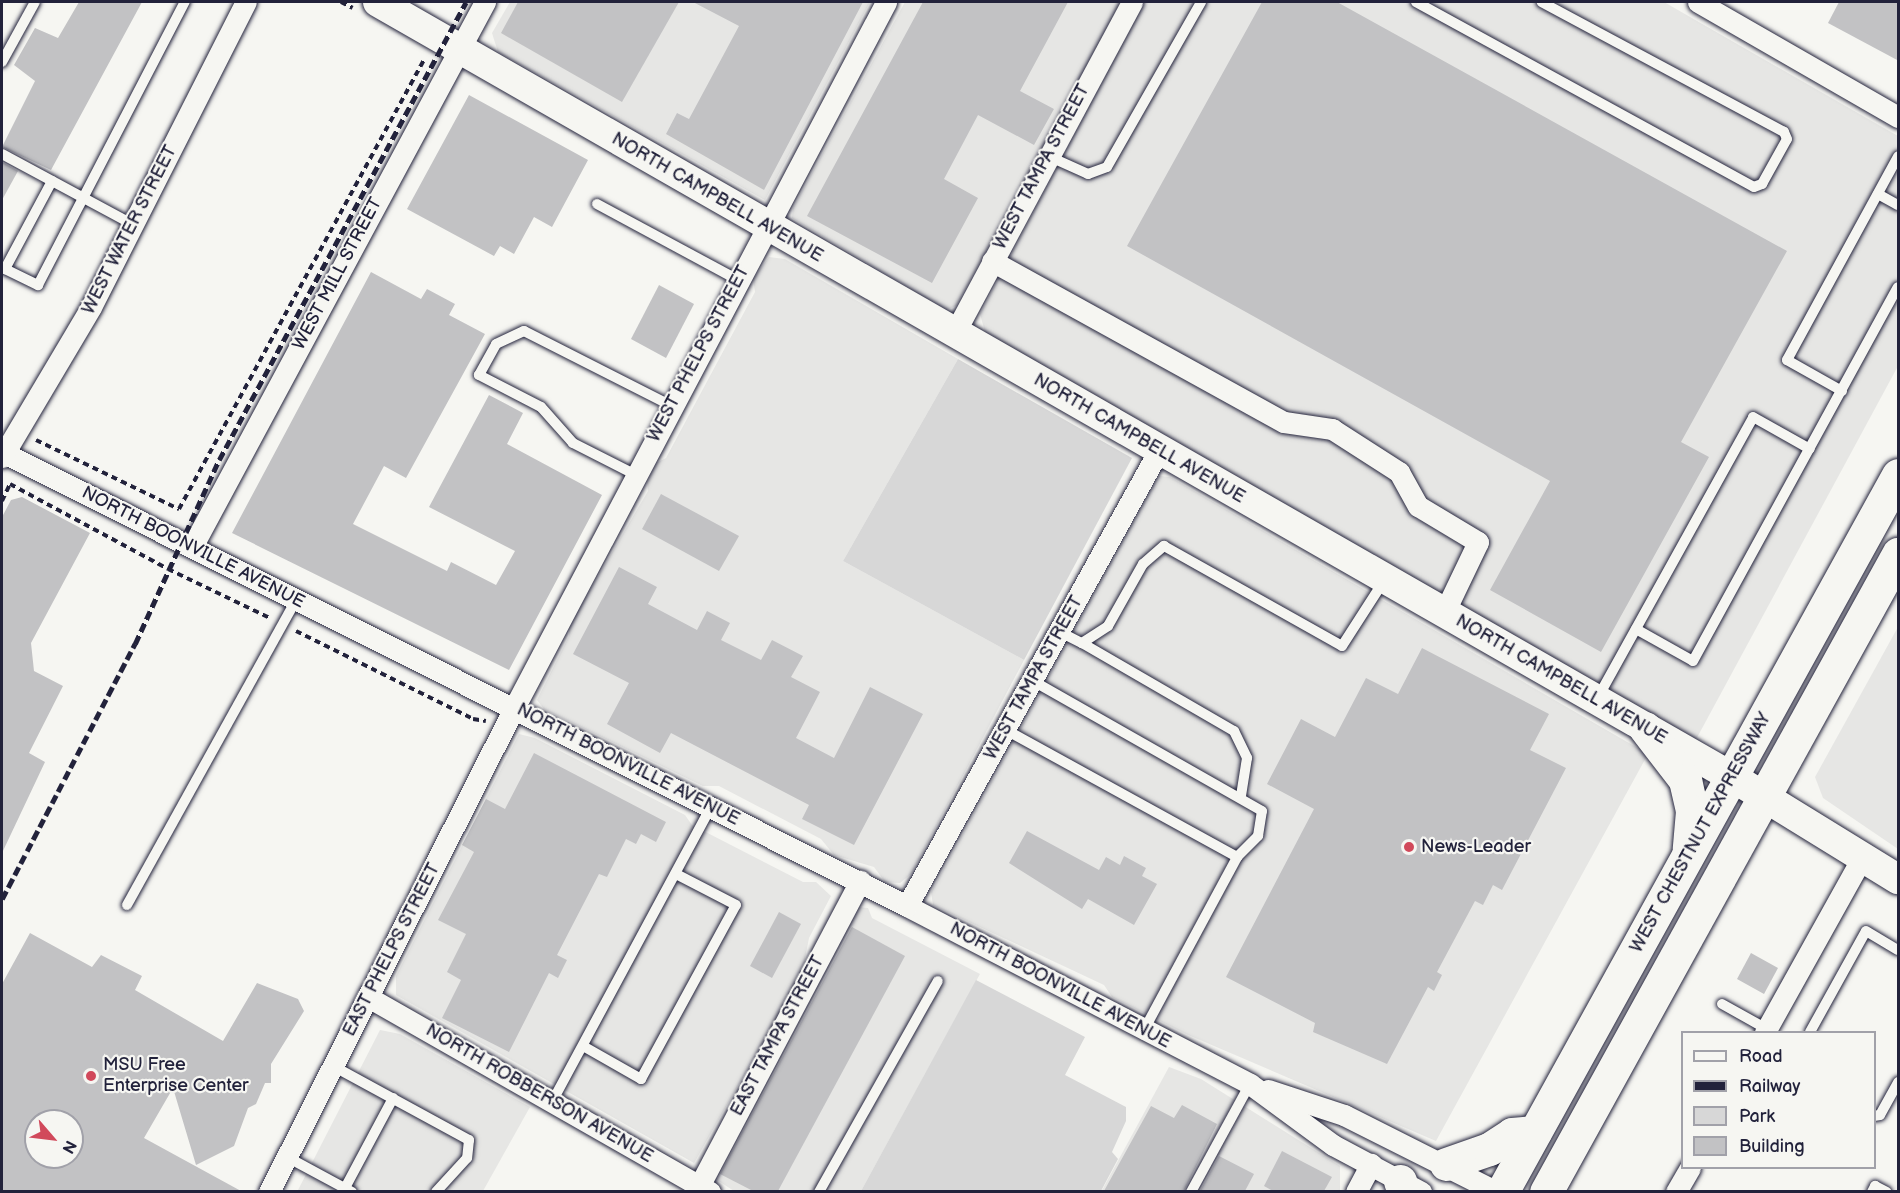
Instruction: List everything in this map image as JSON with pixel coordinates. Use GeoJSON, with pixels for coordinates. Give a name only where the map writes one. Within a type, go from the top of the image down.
{"type":"FeatureCollection","features":[{"type":"Feature","properties":{"kind":"main road","name":"NORTH CAMPBELL AVENUE"},"geometry":{"type":"LineString","coordinates":[[369,7],[459,48],[766,226],[1732,777],[1899,879]]}},
{"type":"Feature","properties":{"kind":"main road","name":"WEST CHESTNUT EXPRESSWAY"},"geometry":{"type":"LineString","coordinates":[[1502,1191],[1899,475]]}},
{"type":"Feature","properties":{"kind":"main road","name":"WEST CHESTNUT EXPRESSWAY"},"geometry":{"type":"LineString","coordinates":[[1546,1191],[1899,554]]}},
{"type":"Feature","properties":{"kind":"main road"},"geometry":{"type":"LineString","coordinates":[[1645,728],[1677,764],[1690,796],[1692,828],[1686,861]]}},
{"type":"Feature","properties":{"kind":"main road"},"geometry":{"type":"LineString","coordinates":[[1446,1164],[1489,1149],[1512,1134],[1535,1132]]}},
{"type":"Feature","properties":{"kind":"street","name":"WEST WATER STREET"},"geometry":{"type":"LineString","coordinates":[[2,454],[134,225],[246,2]]}},
{"type":"Feature","properties":{"kind":"street","name":"WEST MILL STREET"},"geometry":{"type":"LineString","coordinates":[[192,547],[485,2]]}},
{"type":"Feature","properties":{"kind":"street","name":"WEST PHELPS STREET"},"geometry":{"type":"LineString","coordinates":[[514,708],[886,2]]}},
{"type":"Feature","properties":{"kind":"street","name":"WEST TAMPA STREET"},"geometry":{"type":"LineString","coordinates":[[954,333],[1132,2]]}},
{"type":"Feature","properties":{"kind":"street"},"geometry":{"type":"LineString","coordinates":[[1698,2],[1899,117]]}},
{"type":"Feature","properties":{"kind":"street"},"geometry":{"type":"LineString","coordinates":[[992,261],[1284,422],[1332,429],[1399,471],[1418,506],[1478,542],[1444,613]]}},
{"type":"Feature","properties":{"kind":"street","name":"WEST TAMPA STREET"},"geometry":{"type":"LineString","coordinates":[[907,906],[1159,450]]}},
{"type":"Feature","properties":{"kind":"street","name":"NORTH BOONVILLE AVENUE"},"geometry":{"type":"LineString","coordinates":[[2,454],[860,881],[1250,1084],[1344,1115],[1497,1191]]}},
{"type":"Feature","properties":{"kind":"street","name":"EAST PHELPS STREET"},"geometry":{"type":"LineString","coordinates":[[269,1191],[514,708]]}},
{"type":"Feature","properties":{"kind":"street"},"geometry":{"type":"LineString","coordinates":[[1766,1031],[1862,858]]}},
{"type":"Feature","properties":{"kind":"street","name":"EAST TAMPA STREET"},"geometry":{"type":"LineString","coordinates":[[702,1190],[860,881]]}},
{"type":"Feature","properties":{"kind":"street","name":"NORTH ROBBERSON AVENUE"},"geometry":{"type":"LineString","coordinates":[[368,997],[702,1190]]}},
{"type":"Feature","properties":{"kind":"street","name":"NORTH BOONVILLE AVENUE"},"geometry":{"type":"LineString","coordinates":[[1250,1084],[1333,1144],[1371,1164],[1408,1188]]}},
{"type":"Feature","properties":{"kind":"street"},"geometry":{"type":"LineString","coordinates":[[1356,1191],[1371,1164]]}},
{"type":"Feature","properties":{"kind":"street"},"geometry":{"type":"LineString","coordinates":[[1676,1191],[1689,1169]]}},
{"type":"Feature","properties":{"kind":"lane"},"geometry":{"type":"LineString","coordinates":[[2,62],[35,2]]}},
{"type":"Feature","properties":{"kind":"lane"},"geometry":{"type":"LineString","coordinates":[[52,181],[5,269],[38,285],[185,2]]}},
{"type":"Feature","properties":{"kind":"lane"},"geometry":{"type":"LineString","coordinates":[[1048,156],[1088,174],[1107,166],[1201,2]]}},
{"type":"Feature","properties":{"kind":"lane"},"geometry":{"type":"LineString","coordinates":[[1416,2],[1754,187],[1762,184],[1787,139],[1784,132],[1542,2]]}},
{"type":"Feature","properties":{"kind":"lane"},"geometry":{"type":"LineString","coordinates":[[2,154],[134,225]]}},
{"type":"Feature","properties":{"kind":"lane"},"geometry":{"type":"LineString","coordinates":[[1842,391],[1786,360],[1899,156]]}},
{"type":"Feature","properties":{"kind":"lane"},"geometry":{"type":"LineString","coordinates":[[1878,194],[1899,205]]}},
{"type":"Feature","properties":{"kind":"lane"},"geometry":{"type":"LineString","coordinates":[[597,204],[738,280]]}},
{"type":"Feature","properties":{"kind":"lane"},"geometry":{"type":"LineString","coordinates":[[1636,629],[1693,661],[1899,287]]}},
{"type":"Feature","properties":{"kind":"lane"},"geometry":{"type":"LineString","coordinates":[[636,475],[573,443],[542,407],[479,375],[496,344],[524,331],[672,406]]}},
{"type":"Feature","properties":{"kind":"lane"},"geometry":{"type":"LineString","coordinates":[[1597,700],[1753,417],[1810,448]]}},
{"type":"Feature","properties":{"kind":"lane"},"geometry":{"type":"LineString","coordinates":[[1082,643],[1108,626],[1143,564],[1164,546],[1342,646],[1385,579]]}},
{"type":"Feature","properties":{"kind":"lane"},"geometry":{"type":"LineString","coordinates":[[127,905],[296,600]]}},
{"type":"Feature","properties":{"kind":"lane"},"geometry":{"type":"LineString","coordinates":[[1060,632],[1234,731],[1247,758],[1240,796]]}},
{"type":"Feature","properties":{"kind":"lane"},"geometry":{"type":"LineString","coordinates":[[1033,681],[1240,796],[1262,811],[1258,836],[1237,857],[1144,1030]]}},
{"type":"Feature","properties":{"kind":"lane"},"geometry":{"type":"LineString","coordinates":[[1006,730],[1237,857]]}},
{"type":"Feature","properties":{"kind":"lane"},"geometry":{"type":"LineString","coordinates":[[552,1102],[711,807]]}},
{"type":"Feature","properties":{"kind":"lane"},"geometry":{"type":"LineString","coordinates":[[583,1046],[641,1079],[736,905],[676,874]]}},
{"type":"Feature","properties":{"kind":"lane"},"geometry":{"type":"LineString","coordinates":[[1811,1031],[1866,931],[1899,950]]}},
{"type":"Feature","properties":{"kind":"lane"},"geometry":{"type":"LineString","coordinates":[[819,1191],[938,981]]}},
{"type":"Feature","properties":{"kind":"lane"},"geometry":{"type":"LineString","coordinates":[[1722,1004],[1766,1031]]}},
{"type":"Feature","properties":{"kind":"lane"},"geometry":{"type":"LineString","coordinates":[[333,1066],[469,1140],[467,1158],[436,1191]]}},
{"type":"Feature","properties":{"kind":"lane"},"geometry":{"type":"LineString","coordinates":[[1876,1116],[1880,1115],[1899,1082]]}},
{"type":"Feature","properties":{"kind":"lane"},"geometry":{"type":"LineString","coordinates":[[1191,1191],[1250,1084]]}},
{"type":"Feature","properties":{"kind":"lane"},"geometry":{"type":"LineString","coordinates":[[287,1157],[348,1190],[393,1098]]}},
{"type":"Feature","properties":{"kind":"lane"},"geometry":{"type":"LineString","coordinates":[[1872,1191],[1875,1186],[1887,1191]]}},
{"type":"Feature","properties":{"kind":"path"},"geometry":{"type":"LineString","coordinates":[[341,2],[369,7]]}},
{"type":"Feature","properties":{"kind":"path"},"geometry":{"type":"LineString","coordinates":[[41,431],[36,440],[179,509],[429,51]]}},
{"type":"Feature","properties":{"kind":"path"},"geometry":{"type":"LineString","coordinates":[[2,501],[10,484],[168,569],[473,718],[487,721]]}},
{"type":"Feature","properties":{"kind":"shaded area"},"geometry":{"type":"Polygon","coordinates":[[[510,2],[870,2],[765,200],[498,52],[492,33],[510,2]]]}},
{"type":"Feature","properties":{"kind":"shaded area"},"geometry":{"type":"Polygon","coordinates":[[[905,2],[1122,2],[956,306],[946,310],[792,218],[793,208],[905,2]]]}},
{"type":"Feature","properties":{"kind":"shaded area"},"geometry":{"type":"Polygon","coordinates":[[[1144,2],[1664,2],[1898,136],[1898,366],[1693,745],[985,332],[980,314],[1144,2]]]}},
{"type":"Feature","properties":{"kind":"shaded area"},"geometry":{"type":"Polygon","coordinates":[[[769,257],[785,259],[958,359],[843,561],[1024,660],[911,874],[900,883],[885,882],[874,867],[834,855],[821,839],[719,786],[703,786],[544,709],[537,700],[569,636],[569,626],[648,491],[647,482],[656,463],[666,458],[755,292],[753,279],[769,257]]]}},
{"type":"Feature","properties":{"kind":"shaded area"},"geometry":{"type":"Polygon","coordinates":[[[1159,476],[1170,477],[1648,754],[1436,1141],[1186,1034],[1112,997],[1104,985],[933,905],[931,892],[1159,476]]]}},
{"type":"Feature","properties":{"kind":"shaded area"},"geometry":{"type":"Polygon","coordinates":[[[1898,627],[1898,849],[1823,798],[1815,777],[1898,627]]]}},
{"type":"Feature","properties":{"kind":"shaded area"},"geometry":{"type":"Polygon","coordinates":[[[519,734],[535,738],[685,815],[692,825],[803,882],[816,882],[831,896],[809,938],[802,973],[694,1163],[396,995],[396,976],[519,734]]]}},
{"type":"Feature","properties":{"kind":"shaded area"},"geometry":{"type":"Polygon","coordinates":[[[857,907],[868,908],[872,918],[980,974],[861,1191],[734,1191],[714,1178],[857,907]]]}},
{"type":"Feature","properties":{"kind":"shaded area"},"geometry":{"type":"Polygon","coordinates":[[[380,1030],[400,1034],[530,1107],[483,1191],[297,1192],[380,1030]]]}},
{"type":"Feature","properties":{"kind":"shaded area"},"geometry":{"type":"Polygon","coordinates":[[[1169,1067],[1201,1079],[1340,1166],[1340,1191],[1101,1192],[1169,1067]]]}},
{"type":"Feature","properties":{"kind":"green space"},"geometry":{"type":"Polygon","coordinates":[[[958,359],[1132,458],[1024,660],[843,561],[958,359]]]}},
{"type":"Feature","properties":{"kind":"green space"},"geometry":{"type":"Polygon","coordinates":[[[976,980],[1085,1037],[1065,1075],[1126,1107],[1126,1121],[1112,1152],[1118,1159],[1101,1191],[861,1191],[976,980]]]}},
{"type":"Feature","properties":{"kind":"building"},"geometry":{"type":"Polygon","coordinates":[[[79,2],[142,2],[51,170],[2,147],[35,81],[14,65],[35,28],[58,38],[79,2]]]}},
{"type":"Feature","properties":{"kind":"building"},"geometry":{"type":"Polygon","coordinates":[[[518,2],[679,2],[622,102],[501,33],[518,2]]]}},
{"type":"Feature","properties":{"kind":"building"},"geometry":{"type":"Polygon","coordinates":[[[693,2],[863,2],[764,190],[666,134],[677,113],[689,119],[739,26],[693,2]]]}},
{"type":"Feature","properties":{"kind":"building"},"geometry":{"type":"Polygon","coordinates":[[[923,2],[1068,2],[1020,91],[1054,109],[1034,145],[978,115],[944,179],[978,198],[932,283],[807,216],[923,2]]]}},
{"type":"Feature","properties":{"kind":"building"},"geometry":{"type":"Polygon","coordinates":[[[1262,2],[1337,2],[1787,251],[1681,442],[1709,457],[1601,652],[1490,590],[1550,481],[1127,246],[1262,2]]]}},
{"type":"Feature","properties":{"kind":"building"},"geometry":{"type":"Polygon","coordinates":[[[1839,2],[1899,2],[1899,61],[1828,23],[1839,2]]]}},
{"type":"Feature","properties":{"kind":"building"},"geometry":{"type":"Polygon","coordinates":[[[469,95],[588,160],[552,227],[534,217],[514,254],[500,246],[494,256],[407,209],[469,95]]]}},
{"type":"Feature","properties":{"kind":"building"},"geometry":{"type":"Polygon","coordinates":[[[2,162],[18,171],[2,200],[2,162]]]}},
{"type":"Feature","properties":{"kind":"building"},"geometry":{"type":"Polygon","coordinates":[[[371,272],[421,299],[427,289],[455,304],[449,315],[485,334],[406,478],[384,466],[353,524],[447,571],[451,562],[496,585],[515,551],[429,507],[489,395],[523,413],[507,444],[602,495],[509,670],[232,533],[371,272]]]}},
{"type":"Feature","properties":{"kind":"building"},"geometry":{"type":"Polygon","coordinates":[[[659,285],[694,304],[666,358],[631,339],[659,285]]]}},
{"type":"Feature","properties":{"kind":"building"},"geometry":{"type":"Polygon","coordinates":[[[661,494],[739,536],[719,571],[642,529],[661,494]]]}},
{"type":"Feature","properties":{"kind":"building"},"geometry":{"type":"Polygon","coordinates":[[[22,497],[90,533],[31,643],[34,671],[63,686],[29,753],[45,762],[2,853],[2,517],[11,500],[22,497]]]}},
{"type":"Feature","properties":{"kind":"building"},"geometry":{"type":"Polygon","coordinates":[[[619,567],[657,587],[648,604],[697,630],[707,611],[730,623],[721,640],[761,660],[772,640],[803,656],[791,677],[820,692],[796,738],[834,758],[870,687],[923,714],[854,845],[802,819],[809,805],[671,733],[660,753],[607,724],[629,683],[573,654],[619,567]]]}},
{"type":"Feature","properties":{"kind":"building","name":"News-Leader"},"geometry":{"type":"Polygon","coordinates":[[[1422,648],[1549,714],[1530,750],[1566,768],[1502,890],[1493,885],[1483,905],[1475,901],[1437,972],[1442,975],[1434,991],[1428,987],[1387,1064],[1313,1032],[1315,1023],[1226,977],[1314,809],[1267,784],[1301,719],[1335,737],[1366,678],[1398,694],[1422,648]]]}},
{"type":"Feature","properties":{"kind":"building"},"geometry":{"type":"Polygon","coordinates":[[[534,753],[666,822],[656,842],[641,834],[636,844],[626,839],[607,877],[599,874],[557,955],[567,960],[558,978],[549,973],[509,1052],[442,1018],[461,980],[447,972],[466,934],[438,920],[474,852],[462,845],[486,799],[505,809],[534,753]]]}},
{"type":"Feature","properties":{"kind":"building"},"geometry":{"type":"Polygon","coordinates":[[[1027,831],[1099,870],[1106,857],[1120,865],[1124,856],[1146,868],[1142,876],[1157,884],[1134,925],[1088,899],[1082,909],[1009,863],[1027,831]]]}},
{"type":"Feature","properties":{"kind":"building"},"geometry":{"type":"Polygon","coordinates":[[[779,912],[801,924],[772,978],[750,966],[779,912]]]}},
{"type":"Feature","properties":{"kind":"building"},"geometry":{"type":"Polygon","coordinates":[[[852,927],[905,956],[778,1191],[753,1191],[720,1174],[852,927]]]}},
{"type":"Feature","properties":{"kind":"building","name":"MSU Free Enterprise Center"},"geometry":{"type":"Polygon","coordinates":[[[30,933],[92,967],[101,955],[142,976],[135,990],[223,1041],[257,983],[298,999],[304,1011],[271,1064],[271,1083],[265,1083],[256,1104],[248,1108],[234,1146],[196,1165],[173,1088],[144,1138],[241,1191],[2,1191],[2,984],[30,933]]]}},
{"type":"Feature","properties":{"kind":"building"},"geometry":{"type":"Polygon","coordinates":[[[1751,953],[1778,968],[1764,994],[1737,979],[1751,953]]]}},
{"type":"Feature","properties":{"kind":"building"},"geometry":{"type":"Polygon","coordinates":[[[1182,1105],[1217,1124],[1184,1191],[1104,1191],[1151,1106],[1174,1118],[1182,1105]]]}},
{"type":"Feature","properties":{"kind":"building"},"geometry":{"type":"Polygon","coordinates":[[[1282,1151],[1332,1177],[1324,1191],[1273,1191],[1264,1186],[1282,1151]]]}},
{"type":"Feature","properties":{"kind":"building"},"geometry":{"type":"Polygon","coordinates":[[[1219,1156],[1254,1174],[1245,1191],[1200,1191],[1219,1156]]]}},
{"type":"Feature","properties":{"kind":"railway"},"geometry":{"type":"LineString","coordinates":[[2,899],[135,644],[219,460],[466,2]]}},
{"type":"Feature","properties":{"kind":"place","name":"News-Leader"},"geometry":{"type":"Point","coordinates":[1409,847]}},
{"type":"Feature","properties":{"kind":"place","name":"MSU Free Enterprise Center"},"geometry":{"type":"Point","coordinates":[91,1076]}}]}
